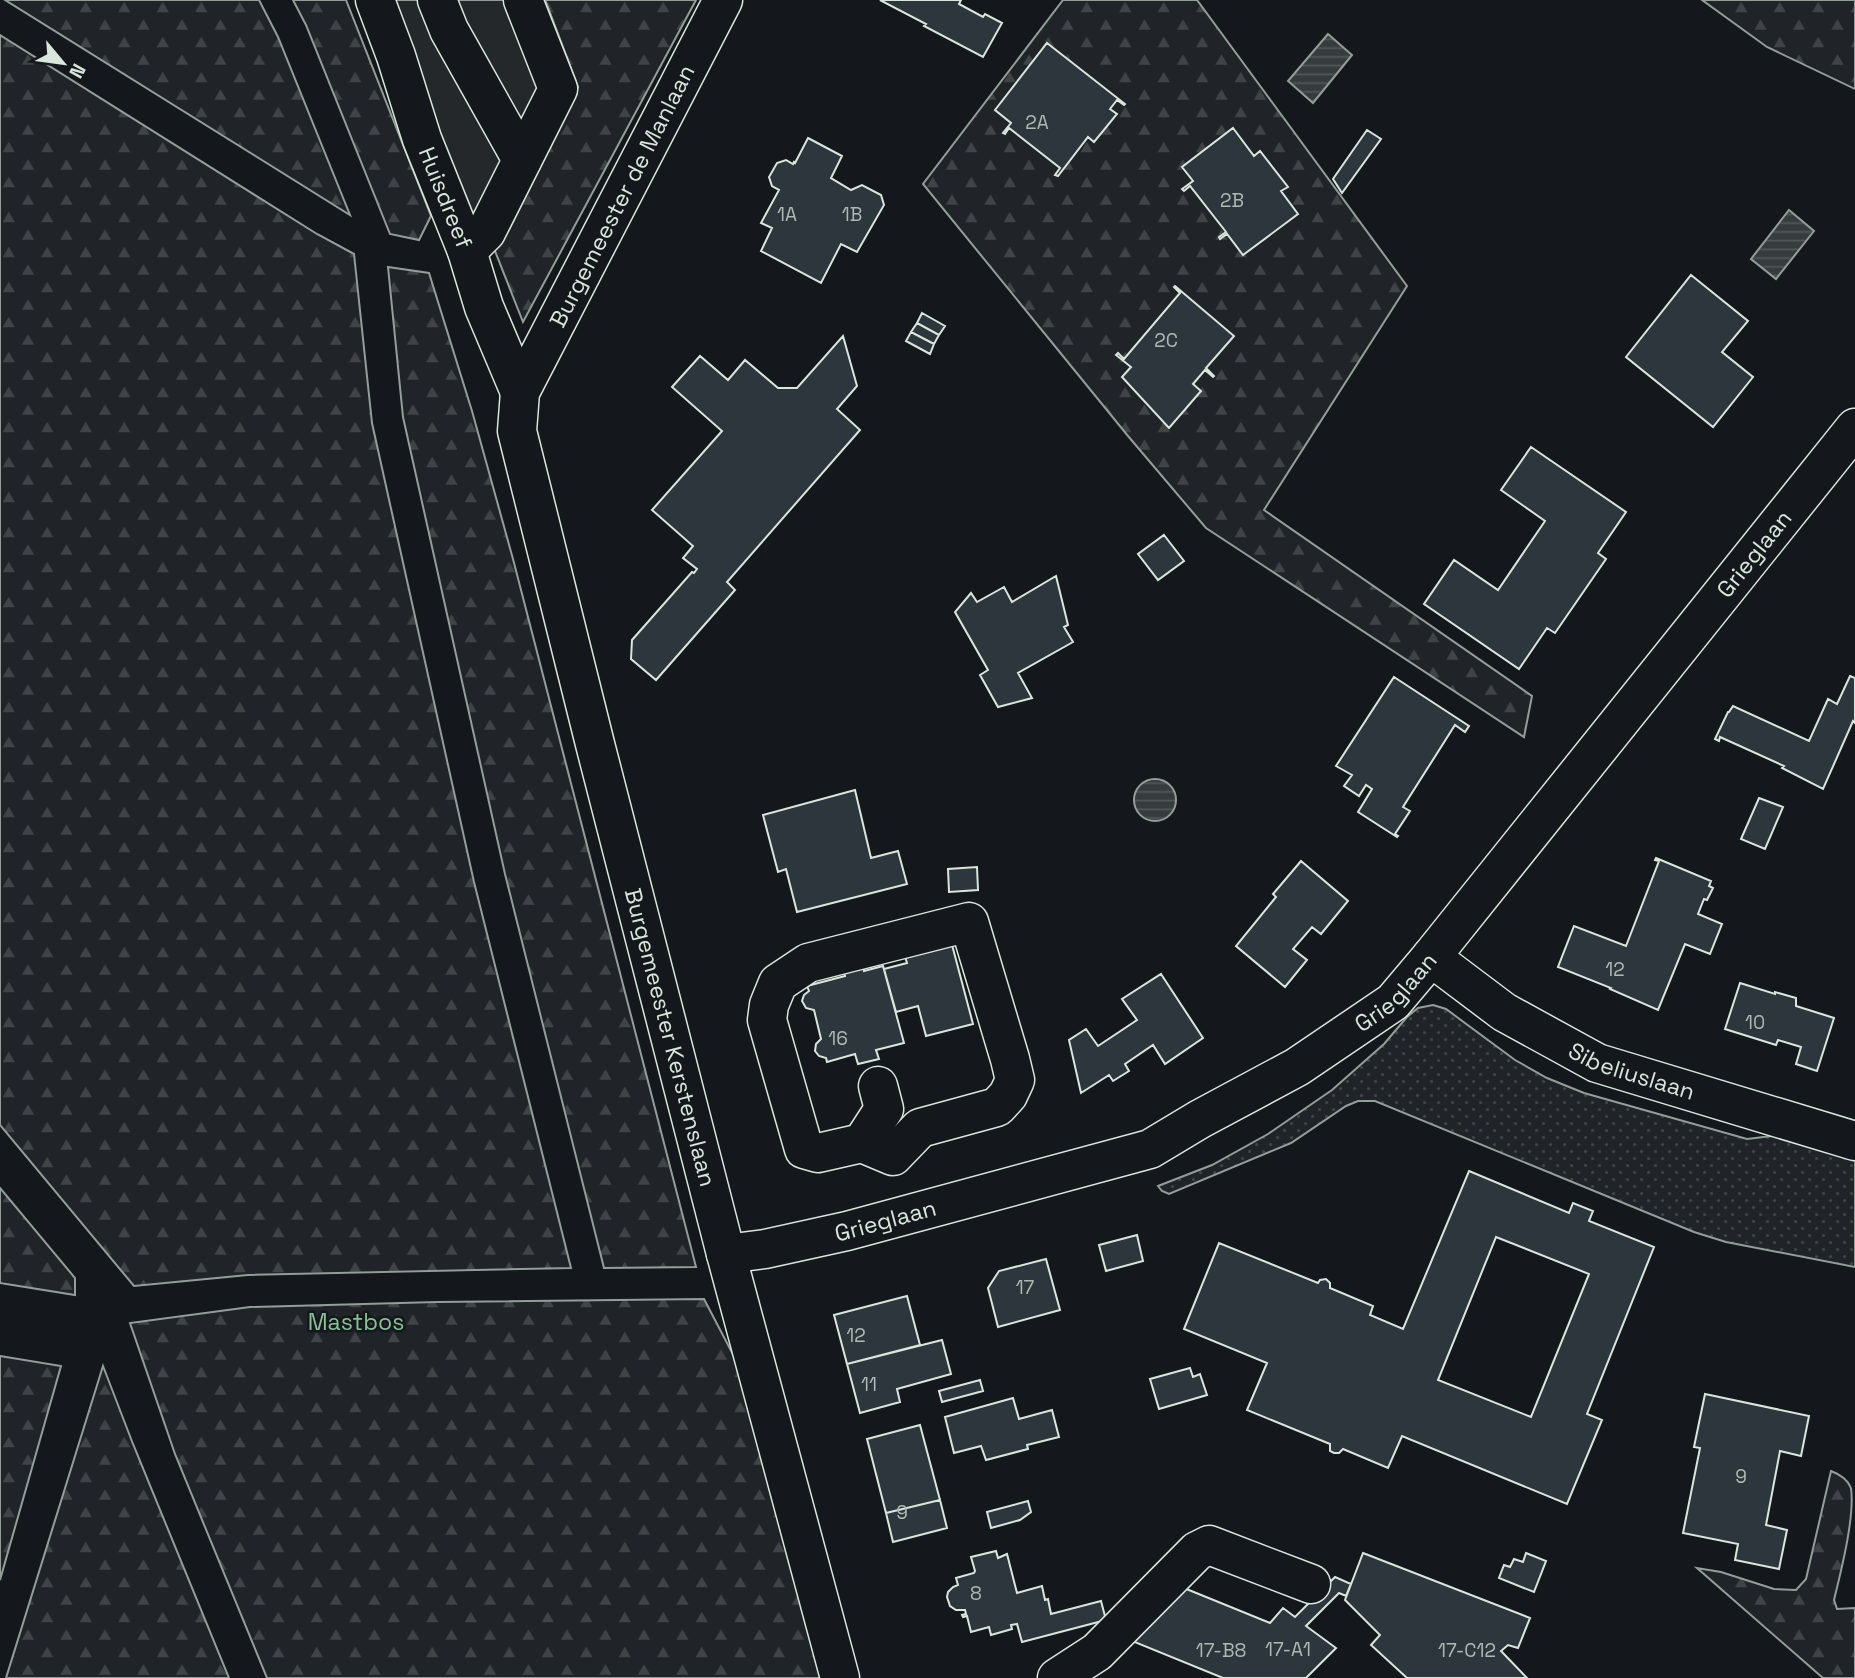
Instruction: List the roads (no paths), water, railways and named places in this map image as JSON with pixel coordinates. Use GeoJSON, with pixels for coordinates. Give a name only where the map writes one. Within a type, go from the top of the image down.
{"type":"FeatureCollection","features":[{"type":"Feature","properties":{"kind":"street","name":"Huisdreef"},"geometry":{"type":"LineString","coordinates":[[375,0],[422,139],[467,251],[484,307],[520,392]]}},
{"type":"Feature","properties":{"kind":"street"},"geometry":{"type":"LineString","coordinates":[[438,0],[449,30],[522,160]]}},
{"type":"Feature","properties":{"kind":"street"},"geometry":{"type":"LineString","coordinates":[[467,251],[486,232],[558,89],[523,0]]}},
{"type":"Feature","properties":{"kind":"street","name":"Burgemeester de Manlaan"},"geometry":{"type":"LineString","coordinates":[[520,392],[723,0]]}},
{"type":"Feature","properties":{"kind":"street","name":"Burgemeester Kerstenslaan"},"geometry":{"type":"LineString","coordinates":[[520,392],[517,431],[726,1254],[840,1678]]}},
{"type":"Feature","properties":{"kind":"street","name":"Grieglaan"},"geometry":{"type":"LineString","coordinates":[[726,1254],[765,1249],[847,1231],[1150,1149],[1297,1067],[1393,1002],[1855,428]]}},
{"type":"Feature","properties":{"kind":"street"},"geometry":{"type":"LineString","coordinates":[[969,922],[1014,1080],[1008,1095],[997,1107],[920,1128],[877,1150],[818,1153],[804,1149],[767,1020],[769,1005],[778,983],[807,963],[969,922]]}},
{"type":"Feature","properties":{"kind":"street","name":"Sibeliuslaan"},"geometry":{"type":"LineString","coordinates":[[1431,957],[1504,1012],[1597,1063],[1855,1141]]}},
{"type":"Feature","properties":{"kind":"street"},"geometry":{"type":"LineString","coordinates":[[908,1214],[877,1150],[881,1098],[920,1128]]}},
{"type":"Feature","properties":{"kind":"street"},"geometry":{"type":"LineString","coordinates":[[1057,1678],[1097,1653],[1197,1551],[1209,1545],[1311,1584]]}},
{"type":"Feature","properties":{"kind":"park label","name":"Mastbos"},"geometry":{"type":"Point","coordinates":[356,1322]}}]}
